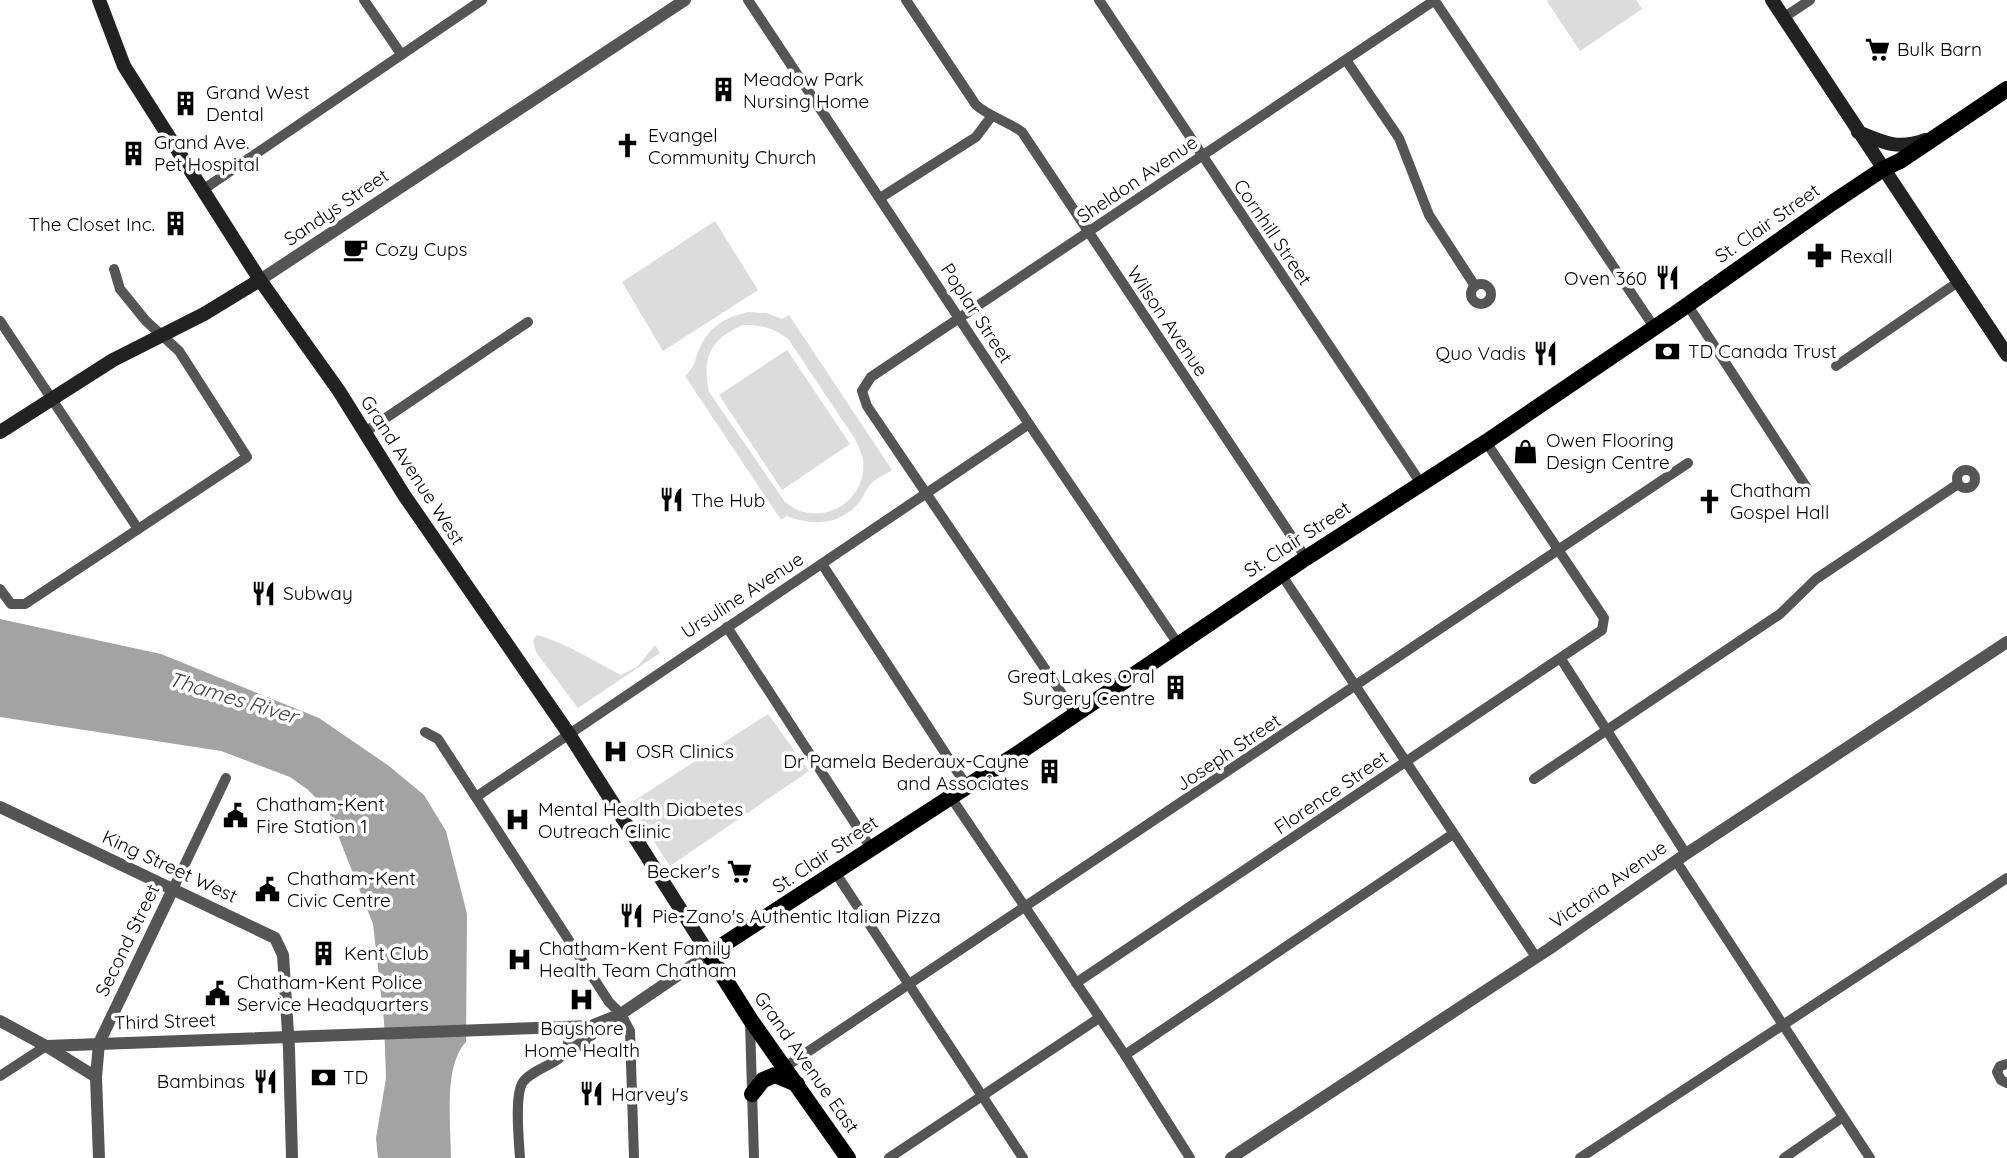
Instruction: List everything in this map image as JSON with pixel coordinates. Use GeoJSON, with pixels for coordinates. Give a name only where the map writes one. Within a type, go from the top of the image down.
{"type":"FeatureCollection","features":[{"type":"Feature","properties":{"kind":"main road","name":"Grand Avenue West"},"geometry":{"type":"LineString","coordinates":[[99,0],[124,66],[260,280],[569,734],[709,954]]}},
{"type":"Feature","properties":{"kind":"main road"},"geometry":{"type":"LineString","coordinates":[[1772,0],[2007,355]]}},
{"type":"Feature","properties":{"kind":"main road","name":"St. Clair Street"},"geometry":{"type":"LineString","coordinates":[[709,954],[1017,754],[1420,482],[1486,442],[1832,203],[2007,89]]}},
{"type":"Feature","properties":{"kind":"main road"},"geometry":{"type":"LineString","coordinates":[[1857,131],[1896,146],[1910,146],[1938,136]]}},
{"type":"Feature","properties":{"kind":"main road","name":"Sandys Street"},"geometry":{"type":"LineString","coordinates":[[0,432],[113,360],[204,314],[260,280]]}},
{"type":"Feature","properties":{"kind":"main road","name":"Grand Avenue East"},"geometry":{"type":"LineString","coordinates":[[709,954],[750,1019],[848,1158]]}},
{"type":"Feature","properties":{"kind":"main road"},"geometry":{"type":"LineString","coordinates":[[752,1094],[763,1080],[775,1075],[798,1085]]}},
{"type":"Feature","properties":{"kind":"street"},"geometry":{"type":"LineString","coordinates":[[364,0],[401,54]]}},
{"type":"Feature","properties":{"kind":"street"},"geometry":{"type":"LineString","coordinates":[[204,189],[482,0]]}},
{"type":"Feature","properties":{"kind":"street","name":"Sandys Street"},"geometry":{"type":"LineString","coordinates":[[260,280],[685,0]]}},
{"type":"Feature","properties":{"kind":"street","name":"Poplar Street"},"geometry":{"type":"LineString","coordinates":[[748,0],[1178,644]]}},
{"type":"Feature","properties":{"kind":"street"},"geometry":{"type":"LineString","coordinates":[[880,198],[976,137],[991,117],[976,105],[906,0]]}},
{"type":"Feature","properties":{"kind":"street","name":"Cornhill Street"},"geometry":{"type":"LineString","coordinates":[[1099,0],[1420,482]]}},
{"type":"Feature","properties":{"kind":"street"},"geometry":{"type":"LineString","coordinates":[[1435,0],[1654,327]]}},
{"type":"Feature","properties":{"kind":"street","name":"Sheldon Avenue"},"geometry":{"type":"LineString","coordinates":[[925,492],[867,406],[862,391],[871,377],[1435,0]]}},
{"type":"Feature","properties":{"kind":"street"},"geometry":{"type":"LineString","coordinates":[[1783,18],[1810,0]]}},
{"type":"Feature","properties":{"kind":"street"},"geometry":{"type":"LineString","coordinates":[[1346,60],[1399,138],[1429,215],[1475,286]]}},
{"type":"Feature","properties":{"kind":"street","name":"Wilson Avenue"},"geometry":{"type":"LineString","coordinates":[[991,117],[1022,132],[1306,558]]}},
{"type":"Feature","properties":{"kind":"street"},"geometry":{"type":"LineString","coordinates":[[0,589],[8,601],[16,605],[25,604],[247,457],[179,351],[146,321],[120,289],[114,269]]}},
{"type":"Feature","properties":{"kind":"street"},"geometry":{"type":"LineString","coordinates":[[1836,366],[1958,282]]}},
{"type":"Feature","properties":{"kind":"street"},"geometry":{"type":"LineString","coordinates":[[1687,304],[1807,488]]}},
{"type":"Feature","properties":{"kind":"street"},"geometry":{"type":"LineString","coordinates":[[0,321],[138,529]]}},
{"type":"Feature","properties":{"kind":"street"},"geometry":{"type":"LineString","coordinates":[[365,432],[527,322]]}},
{"type":"Feature","properties":{"kind":"street","name":"Ursuline Avenue"},"geometry":{"type":"LineString","coordinates":[[476,797],[1029,424]]}},
{"type":"Feature","properties":{"kind":"street"},"geometry":{"type":"LineString","coordinates":[[1486,442],[1559,551]]}},
{"type":"Feature","properties":{"kind":"street","name":"Joseph Street"},"geometry":{"type":"LineString","coordinates":[[785,1067],[1357,687],[1688,463]]}},
{"type":"Feature","properties":{"kind":"street"},"geometry":{"type":"LineString","coordinates":[[1534,779],[1608,732],[1780,614],[1816,579],[1958,484]]}},
{"type":"Feature","properties":{"kind":"street"},"geometry":{"type":"LineString","coordinates":[[925,492],[1075,713]]}},
{"type":"Feature","properties":{"kind":"street","name":"Florence Street"},"geometry":{"type":"LineString","coordinates":[[1076,983],[1604,628],[1604,618],[1559,551]]}},
{"type":"Feature","properties":{"kind":"street"},"geometry":{"type":"LineString","coordinates":[[822,564],[967,785]]}},
{"type":"Feature","properties":{"kind":"street"},"geometry":{"type":"LineString","coordinates":[[1281,574],[1536,957]]}},
{"type":"Feature","properties":{"kind":"street"},"geometry":{"type":"LineString","coordinates":[[727,627],[871,848]]}},
{"type":"Feature","properties":{"kind":"street","name":"Victoria Avenue"},"geometry":{"type":"LineString","coordinates":[[1231,1158],[2007,642]]}},
{"type":"Feature","properties":{"kind":"street"},"geometry":{"type":"LineString","coordinates":[[1561,659],[1608,732],[1783,1025],[1870,1158]]}},
{"type":"Feature","properties":{"kind":"street"},"geometry":{"type":"LineString","coordinates":[[425,732],[438,739],[630,1031],[634,1158]]}},
{"type":"Feature","properties":{"kind":"street","name":"Second Street"},"geometry":{"type":"LineString","coordinates":[[99,1043],[226,778]]}},
{"type":"Feature","properties":{"kind":"street"},"geometry":{"type":"LineString","coordinates":[[950,796],[1125,1055],[1191,1158]]}},
{"type":"Feature","properties":{"kind":"street","name":"King Street West"},"geometry":{"type":"LineString","coordinates":[[0,807],[275,938],[283,955],[292,1158]]}},
{"type":"Feature","properties":{"kind":"street"},"geometry":{"type":"LineString","coordinates":[[1125,1055],[1453,834]]}},
{"type":"Feature","properties":{"kind":"street"},"geometry":{"type":"LineString","coordinates":[[835,872],[1023,1158]]}},
{"type":"Feature","properties":{"kind":"street"},"geometry":{"type":"LineString","coordinates":[[1580,1158],[2007,878]]}},
{"type":"Feature","properties":{"kind":"street","name":"St. Clair Street"},"geometry":{"type":"LineString","coordinates":[[607,1020],[621,1014],[709,954]]}},
{"type":"Feature","properties":{"kind":"street"},"geometry":{"type":"LineString","coordinates":[[889,1158],[981,1094],[1099,1018]]}},
{"type":"Feature","properties":{"kind":"street"},"geometry":{"type":"LineString","coordinates":[[750,1019],[754,1158]]}},
{"type":"Feature","properties":{"kind":"street"},"geometry":{"type":"LineString","coordinates":[[520,1158],[519,1092],[524,1081],[583,1042],[607,1020]]}},
{"type":"Feature","properties":{"kind":"street","name":"Third Street"},"geometry":{"type":"LineString","coordinates":[[46,1046],[568,1028],[591,1026],[607,1020]]}},
{"type":"Feature","properties":{"kind":"street"},"geometry":{"type":"LineString","coordinates":[[0,1021],[96,1077]]}},
{"type":"Feature","properties":{"kind":"street"},"geometry":{"type":"LineString","coordinates":[[565,1054],[568,1028]]}},
{"type":"Feature","properties":{"kind":"street"},"geometry":{"type":"LineString","coordinates":[[99,1043],[96,1077],[99,1158]]}},
{"type":"Feature","properties":{"kind":"street"},"geometry":{"type":"LineString","coordinates":[[0,1076],[46,1046]]}},
{"type":"Feature","properties":{"kind":"street"},"geometry":{"type":"LineString","coordinates":[[2007,1064],[2000,1066],[1997,1072],[2001,1080],[2007,1083]]}},
{"type":"Feature","properties":{"kind":"street"},"geometry":{"type":"LineString","coordinates":[[1784,1158],[1843,1118]]}},
{"type":"Feature","properties":{"kind":"shaded area"},"geometry":{"type":"Polygon","coordinates":[[[1636,0],[1642,9],[1580,51],[1547,1],[1636,0]]]}},
{"type":"Feature","properties":{"kind":"shaded area"},"geometry":{"type":"Polygon","coordinates":[[[715,221],[758,290],[663,351],[622,282],[715,221]]]}},
{"type":"Feature","properties":{"kind":"shaded area"},"geometry":{"type":"Polygon","coordinates":[[[766,313],[782,319],[789,315],[892,470],[871,484],[856,506],[846,514],[822,522],[787,516],[781,520],[685,376],[692,368],[706,336],[724,321],[740,314],[766,313]],[[743,325],[723,336],[711,351],[707,369],[709,392],[785,502],[804,512],[828,512],[838,508],[855,493],[863,472],[862,457],[855,439],[789,340],[773,330],[743,325]]]}},
{"type":"Feature","properties":{"kind":"shaded area"},"geometry":{"type":"Polygon","coordinates":[[[787,350],[850,444],[782,490],[719,395],[787,350]]]}},
{"type":"Feature","properties":{"kind":"shaded area"},"geometry":{"type":"Polygon","coordinates":[[[537,635],[569,647],[621,675],[638,666],[655,645],[660,653],[578,708],[536,652],[533,640],[537,635]]]}},
{"type":"Feature","properties":{"kind":"shaded area"},"geometry":{"type":"Polygon","coordinates":[[[768,714],[809,771],[670,866],[629,804],[768,714]]]}},
{"type":"Feature","properties":{"kind":"water","name":"Thames River"},"geometry":{"type":"Polygon","coordinates":[[[0,619],[161,654],[319,718],[389,766],[424,795],[446,831],[467,914],[466,1042],[454,1066],[451,1081],[451,1158],[378,1158],[376,1138],[386,1078],[384,1021],[373,924],[328,810],[290,777],[221,751],[0,717],[0,619]]]}},
{"type":"Feature","properties":{"kind":"place","name":"Bulk Barn"},"geometry":{"type":"Point","coordinates":[1877,49]}},
{"type":"Feature","properties":{"kind":"place","name":"Meadow Park Nursing Home"},"geometry":{"type":"Point","coordinates":[723,90]}},
{"type":"Feature","properties":{"kind":"place","name":"Grand West Dental"},"geometry":{"type":"Point","coordinates":[186,103]}},
{"type":"Feature","properties":{"kind":"place","name":"Evangel Community Church"},"geometry":{"type":"Point","coordinates":[628,146]}},
{"type":"Feature","properties":{"kind":"place","name":"Grand Ave. Pet Hospital"},"geometry":{"type":"Point","coordinates":[134,153]}},
{"type":"Feature","properties":{"kind":"place","name":"The Closet Inc."},"geometry":{"type":"Point","coordinates":[175,224]}},
{"type":"Feature","properties":{"kind":"place","name":"Cozy Cups"},"geometry":{"type":"Point","coordinates":[355,249]}},
{"type":"Feature","properties":{"kind":"place","name":"Rexall"},"geometry":{"type":"Point","coordinates":[1820,256]}},
{"type":"Feature","properties":{"kind":"place","name":"Oven 360"},"geometry":{"type":"Point","coordinates":[1667,278]}},
{"type":"Feature","properties":{"kind":"place","name":"TD Canada Trust"},"geometry":{"type":"Point","coordinates":[1668,351]}},
{"type":"Feature","properties":{"kind":"place","name":"Quo Vadis"},"geometry":{"type":"Point","coordinates":[1546,353]}},
{"type":"Feature","properties":{"kind":"place","name":"Owen Flooring Design Centre"},"geometry":{"type":"Point","coordinates":[1526,451]}},
{"type":"Feature","properties":{"kind":"place","name":"The Hub"},"geometry":{"type":"Point","coordinates":[671,500]}},
{"type":"Feature","properties":{"kind":"place","name":"Chatham Gospel Hall"},"geometry":{"type":"Point","coordinates":[1710,501]}},
{"type":"Feature","properties":{"kind":"place","name":"Subway"},"geometry":{"type":"Point","coordinates":[263,593]}},
{"type":"Feature","properties":{"kind":"place","name":"Great Lakes Oral Surgery Centre"},"geometry":{"type":"Point","coordinates":[1175,687]}},
{"type":"Feature","properties":{"kind":"place","name":"OSR Clinics"},"geometry":{"type":"Point","coordinates":[616,751]}},
{"type":"Feature","properties":{"kind":"place","name":"Dr Pamela Bederaux-Cayne and Associates"},"geometry":{"type":"Point","coordinates":[1049,772]}},
{"type":"Feature","properties":{"kind":"place","name":"Chatham-Kent Fire Station 1"},"geometry":{"type":"Point","coordinates":[236,815]}},
{"type":"Feature","properties":{"kind":"place","name":"Mental Health Diabetes Outreach Clinic"},"geometry":{"type":"Point","coordinates":[518,820]}},
{"type":"Feature","properties":{"kind":"place","name":"Becker's"},"geometry":{"type":"Point","coordinates":[740,871]}},
{"type":"Feature","properties":{"kind":"place","name":"Chatham-Kent Civic Centre"},"geometry":{"type":"Point","coordinates":[267,889]}},
{"type":"Feature","properties":{"kind":"place","name":"Pie-Zano's Authentic Italian Pizza"},"geometry":{"type":"Point","coordinates":[632,916]}},
{"type":"Feature","properties":{"kind":"place","name":"Kent Club"},"geometry":{"type":"Point","coordinates":[324,953]}},
{"type":"Feature","properties":{"kind":"place","name":"Chatham-Kent Family Health Team Chatham"},"geometry":{"type":"Point","coordinates":[519,959]}},
{"type":"Feature","properties":{"kind":"place","name":"Chatham-Kent Police Service Headquarters"},"geometry":{"type":"Point","coordinates":[217,993]}},
{"type":"Feature","properties":{"kind":"place","name":"Bayshore Home Health"},"geometry":{"type":"Point","coordinates":[582,1000]}},
{"type":"Feature","properties":{"kind":"place","name":"TD"},"geometry":{"type":"Point","coordinates":[323,1077]}},
{"type":"Feature","properties":{"kind":"place","name":"Bambinas"},"geometry":{"type":"Point","coordinates":[265,1081]}},
{"type":"Feature","properties":{"kind":"place","name":"Harvey's"},"geometry":{"type":"Point","coordinates":[591,1094]}}]}
